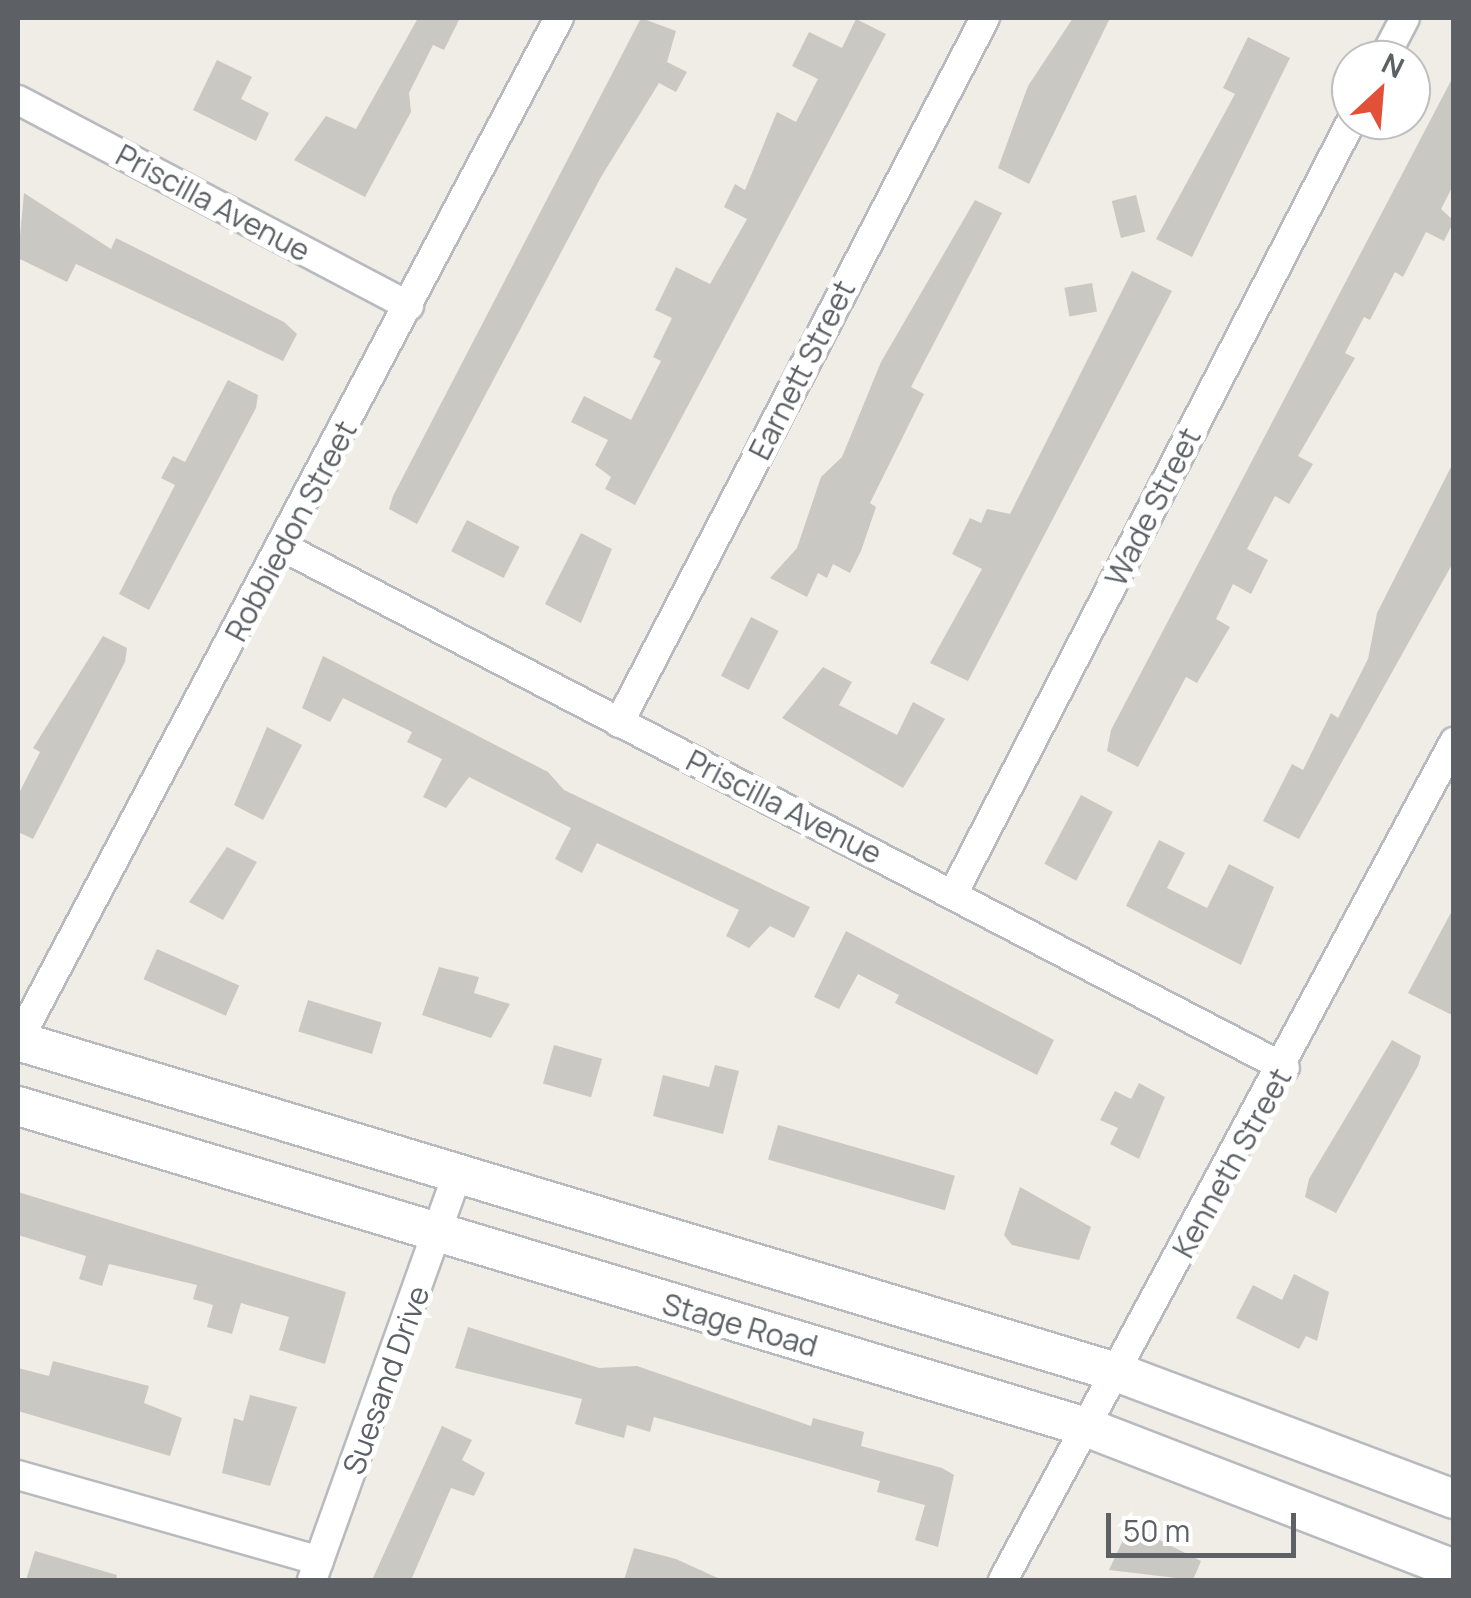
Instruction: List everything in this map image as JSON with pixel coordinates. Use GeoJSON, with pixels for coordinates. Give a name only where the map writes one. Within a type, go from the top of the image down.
{"type":"FeatureCollection","features":[{"type":"Feature","properties":{"kind":"main road","name":"Stage Road"},"geometry":{"type":"LineString","coordinates":[[18,1041],[456,1178],[1116,1372],[1454,1499]]}},
{"type":"Feature","properties":{"kind":"main road","name":"Stage Road"},"geometry":{"type":"LineString","coordinates":[[18,1106],[439,1236],[1086,1427],[1454,1569]]}},
{"type":"Feature","properties":{"kind":"street","name":"Robbiedon Street"},"geometry":{"type":"LineString","coordinates":[[18,1041],[283,547],[559,18]]}},
{"type":"Feature","properties":{"kind":"street","name":"Earnett Street"},"geometry":{"type":"LineString","coordinates":[[619,723],[985,18]]}},
{"type":"Feature","properties":{"kind":"street","name":"Priscilla Avenue"},"geometry":{"type":"LineString","coordinates":[[18,100],[409,306]]}},
{"type":"Feature","properties":{"kind":"street","name":"Wade Street"},"geometry":{"type":"LineString","coordinates":[[953,894],[1342,140]]}},
{"type":"Feature","properties":{"kind":"street","name":"Priscilla Avenue"},"geometry":{"type":"LineString","coordinates":[[283,547],[1285,1068]]}},
{"type":"Feature","properties":{"kind":"street","name":"Kenneth Street"},"geometry":{"type":"LineString","coordinates":[[1003,1580],[1285,1068],[1454,742]]}},
{"type":"Feature","properties":{"kind":"street","name":"Suesand Drive"},"geometry":{"type":"LineString","coordinates":[[316,1571],[439,1236],[456,1178]]}},
{"type":"Feature","properties":{"kind":"street"},"geometry":{"type":"LineString","coordinates":[[18,1475],[316,1571]]}},
{"type":"Feature","properties":{"kind":"building"},"geometry":{"type":"Polygon","coordinates":[[[418,18],[460,18],[444,50],[433,45],[409,93],[411,112],[365,197],[294,160],[326,116],[356,129],[418,18]]]}},
{"type":"Feature","properties":{"kind":"building"},"geometry":{"type":"Polygon","coordinates":[[[641,18],[676,31],[667,62],[687,72],[676,92],[659,83],[601,177],[417,524],[389,509],[393,496],[641,18]]]}},
{"type":"Feature","properties":{"kind":"building"},"geometry":{"type":"Polygon","coordinates":[[[1073,18],[1110,18],[1029,184],[998,168],[1028,86],[1073,18]]]}},
{"type":"Feature","properties":{"kind":"building"},"geometry":{"type":"Polygon","coordinates":[[[856,19],[886,34],[635,505],[605,489],[611,477],[595,465],[608,440],[571,422],[584,396],[631,420],[661,361],[653,357],[672,318],[655,310],[676,267],[710,284],[747,219],[724,207],[735,184],[745,190],[777,112],[796,122],[818,79],[792,66],[809,32],[842,48],[856,19]]]}},
{"type":"Feature","properties":{"kind":"building"},"geometry":{"type":"Polygon","coordinates":[[[1248,37],[1290,58],[1192,257],[1156,239],[1235,94],[1223,88],[1248,37]]]}},
{"type":"Feature","properties":{"kind":"building"},"geometry":{"type":"Polygon","coordinates":[[[217,60],[252,77],[241,99],[269,113],[256,141],[193,110],[217,60]]]}},
{"type":"Feature","properties":{"kind":"building"},"geometry":{"type":"Polygon","coordinates":[[[1454,75],[1454,184],[1441,209],[1454,221],[1444,241],[1426,232],[1403,277],[1395,272],[1370,320],[1364,317],[1345,353],[1355,358],[1298,456],[1313,464],[1289,504],[1275,496],[1247,549],[1268,560],[1251,594],[1233,584],[1216,619],[1230,627],[1197,683],[1186,677],[1138,767],[1107,751],[1111,730],[1420,140],[1431,140],[1431,119],[1454,75]]]}},
{"type":"Feature","properties":{"kind":"building"},"geometry":{"type":"Polygon","coordinates":[[[24,193],[111,249],[116,238],[284,322],[297,334],[283,361],[76,264],[67,282],[18,258],[24,193]]]}},
{"type":"Feature","properties":{"kind":"building"},"geometry":{"type":"Polygon","coordinates":[[[1136,195],[1145,232],[1121,238],[1112,201],[1136,195]]]}},
{"type":"Feature","properties":{"kind":"building"},"geometry":{"type":"Polygon","coordinates":[[[975,200],[1002,213],[911,387],[924,394],[870,503],[876,507],[861,551],[850,573],[833,564],[827,578],[818,573],[807,597],[770,578],[797,548],[821,477],[842,457],[881,362],[975,200]]]}},
{"type":"Feature","properties":{"kind":"building"},"geometry":{"type":"Polygon","coordinates":[[[1132,271],[1172,291],[968,681],[930,663],[982,569],[952,554],[970,518],[981,523],[987,509],[1010,514],[1132,271]]]}},
{"type":"Feature","properties":{"kind":"building"},"geometry":{"type":"Polygon","coordinates":[[[1092,283],[1097,312],[1069,316],[1064,288],[1092,283]]]}},
{"type":"Feature","properties":{"kind":"building"},"geometry":{"type":"Polygon","coordinates":[[[228,380],[258,395],[256,408],[149,610],[119,594],[175,485],[161,478],[173,456],[185,462],[228,380]]]}},
{"type":"Feature","properties":{"kind":"building"},"geometry":{"type":"Polygon","coordinates":[[[1454,461],[1454,561],[1299,839],[1263,821],[1292,764],[1303,770],[1331,713],[1338,718],[1368,659],[1377,613],[1454,461]]]}},
{"type":"Feature","properties":{"kind":"building"},"geometry":{"type":"Polygon","coordinates":[[[467,520],[520,547],[504,578],[451,551],[467,520]]]}},
{"type":"Feature","properties":{"kind":"building"},"geometry":{"type":"Polygon","coordinates":[[[581,533],[612,549],[581,623],[545,604],[581,533]]]}},
{"type":"Feature","properties":{"kind":"building"},"geometry":{"type":"Polygon","coordinates":[[[751,617],[779,631],[749,690],[721,676],[751,617]]]}},
{"type":"Feature","properties":{"kind":"building"},"geometry":{"type":"Polygon","coordinates":[[[103,636],[127,648],[125,662],[33,839],[18,832],[18,795],[40,752],[33,748],[103,636]]]}},
{"type":"Feature","properties":{"kind":"building"},"geometry":{"type":"Polygon","coordinates":[[[323,656],[548,772],[564,790],[810,907],[794,938],[770,926],[749,948],[726,936],[739,910],[597,843],[582,873],[555,859],[571,828],[469,777],[446,808],[423,797],[442,759],[407,742],[412,732],[343,698],[330,722],[302,708],[323,656]]]}},
{"type":"Feature","properties":{"kind":"building"},"geometry":{"type":"Polygon","coordinates":[[[823,667],[852,682],[839,705],[897,735],[913,702],[945,719],[903,788],[782,718],[823,667]]]}},
{"type":"Feature","properties":{"kind":"building"},"geometry":{"type":"Polygon","coordinates":[[[267,727],[302,745],[263,820],[234,805],[267,727]]]}},
{"type":"Feature","properties":{"kind":"building"},"geometry":{"type":"Polygon","coordinates":[[[1081,795],[1113,812],[1076,881],[1044,864],[1081,795]]]}},
{"type":"Feature","properties":{"kind":"building"},"geometry":{"type":"Polygon","coordinates":[[[1159,840],[1185,853],[1167,888],[1207,908],[1229,864],[1274,887],[1241,965],[1126,906],[1159,840]]]}},
{"type":"Feature","properties":{"kind":"building"},"geometry":{"type":"Polygon","coordinates":[[[227,847],[257,862],[223,920],[189,902],[227,847]]]}},
{"type":"Feature","properties":{"kind":"building"},"geometry":{"type":"Polygon","coordinates":[[[1454,907],[1454,1016],[1408,993],[1454,907]]]}},
{"type":"Feature","properties":{"kind":"building"},"geometry":{"type":"Polygon","coordinates":[[[846,931],[1054,1040],[1037,1075],[895,1003],[899,995],[858,974],[839,1009],[814,997],[846,931]]]}},
{"type":"Feature","properties":{"kind":"building"},"geometry":{"type":"Polygon","coordinates":[[[157,949],[239,986],[226,1016],[144,979],[157,949]]]}},
{"type":"Feature","properties":{"kind":"building"},"geometry":{"type":"Polygon","coordinates":[[[439,967],[479,977],[474,993],[510,1004],[491,1038],[422,1015],[439,967]]]}},
{"type":"Feature","properties":{"kind":"building"},"geometry":{"type":"Polygon","coordinates":[[[308,1000],[382,1023],[372,1054],[298,1032],[308,1000]]]}},
{"type":"Feature","properties":{"kind":"building"},"geometry":{"type":"Polygon","coordinates":[[[1392,1040],[1421,1056],[1418,1066],[1336,1213],[1305,1197],[1309,1179],[1392,1040]]]}},
{"type":"Feature","properties":{"kind":"building"},"geometry":{"type":"Polygon","coordinates":[[[554,1045],[602,1059],[591,1097],[543,1083],[554,1045]]]}},
{"type":"Feature","properties":{"kind":"building"},"geometry":{"type":"Polygon","coordinates":[[[715,1065],[739,1071],[723,1134],[653,1116],[663,1075],[709,1087],[715,1065]]]}},
{"type":"Feature","properties":{"kind":"building"},"geometry":{"type":"Polygon","coordinates":[[[1139,1083],[1165,1097],[1139,1159],[1110,1144],[1118,1128],[1100,1120],[1115,1091],[1131,1099],[1139,1083]]]}},
{"type":"Feature","properties":{"kind":"building"},"geometry":{"type":"Polygon","coordinates":[[[778,1125],[955,1176],[945,1210],[768,1160],[778,1125]]]}},
{"type":"Feature","properties":{"kind":"building"},"geometry":{"type":"Polygon","coordinates":[[[1020,1187],[1091,1227],[1079,1260],[1012,1245],[1004,1235],[1020,1187]]]}},
{"type":"Feature","properties":{"kind":"building"},"geometry":{"type":"Polygon","coordinates":[[[18,1192],[346,1292],[325,1364],[279,1350],[289,1317],[241,1303],[232,1334],[207,1327],[213,1305],[193,1299],[197,1285],[109,1264],[102,1286],[79,1279],[86,1256],[18,1235],[18,1192]]]}},
{"type":"Feature","properties":{"kind":"building"},"geometry":{"type":"Polygon","coordinates":[[[1294,1274],[1329,1292],[1317,1341],[1306,1336],[1299,1349],[1236,1318],[1253,1285],[1282,1300],[1294,1274]]]}},
{"type":"Feature","properties":{"kind":"building"},"geometry":{"type":"Polygon","coordinates":[[[468,1327],[599,1368],[637,1366],[811,1426],[813,1418],[864,1432],[861,1446],[942,1468],[954,1475],[938,1547],[915,1540],[925,1505],[877,1492],[880,1481],[654,1417],[650,1432],[627,1425],[624,1438],[575,1424],[582,1399],[455,1368],[468,1327]]]}},
{"type":"Feature","properties":{"kind":"building"},"geometry":{"type":"Polygon","coordinates":[[[53,1361],[149,1386],[144,1403],[182,1418],[170,1456],[18,1411],[18,1368],[49,1376],[53,1361]]]}},
{"type":"Feature","properties":{"kind":"building"},"geometry":{"type":"Polygon","coordinates":[[[250,1395],[297,1407],[270,1486],[222,1473],[234,1418],[243,1421],[250,1395]]]}},
{"type":"Feature","properties":{"kind":"building"},"geometry":{"type":"Polygon","coordinates":[[[442,1426],[472,1440],[462,1460],[485,1473],[474,1496],[451,1488],[411,1580],[372,1580],[442,1426]]]}},
{"type":"Feature","properties":{"kind":"building"},"geometry":{"type":"Polygon","coordinates":[[[1130,1525],[1201,1561],[1193,1580],[1109,1570],[1130,1525]]]}},
{"type":"Feature","properties":{"kind":"building"},"geometry":{"type":"Polygon","coordinates":[[[634,1548],[676,1559],[722,1580],[624,1580],[634,1548]]]}},
{"type":"Feature","properties":{"kind":"building"},"geometry":{"type":"Polygon","coordinates":[[[35,1551],[117,1575],[116,1580],[26,1580],[35,1551]]]}}]}
